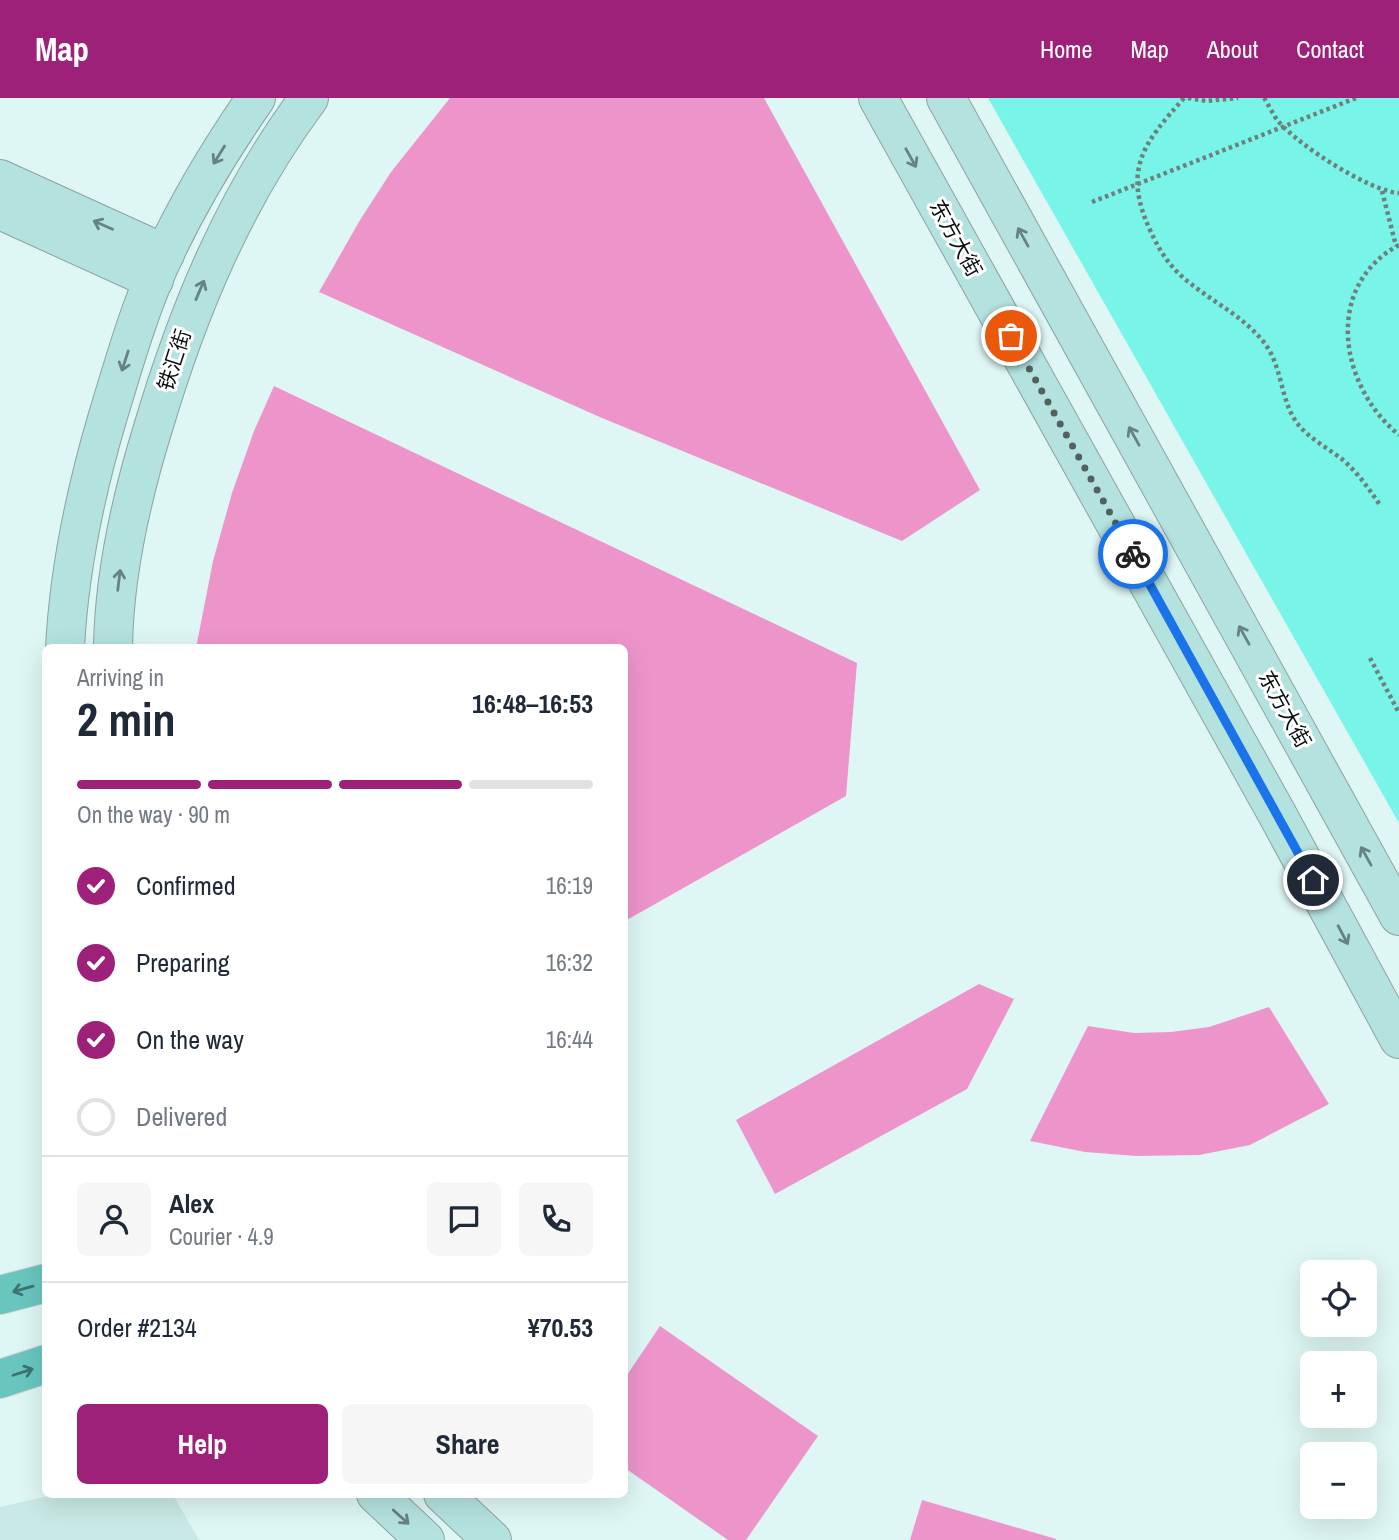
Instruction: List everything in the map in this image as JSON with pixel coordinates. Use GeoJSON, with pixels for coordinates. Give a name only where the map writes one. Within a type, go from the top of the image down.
{"type":"FeatureCollection","features":[{"type":"Feature","properties":{"kind":"main road"},"geometry":{"type":"LineString","coordinates":[[65,644],[77,536],[123,364],[159,267],[213,166],[256,98]]}},
{"type":"Feature","properties":{"kind":"main road","name":"铁汇街"},"geometry":{"type":"LineString","coordinates":[[113,644],[119,577],[128,522],[142,465],[187,320],[212,262],[239,211],[294,118],[309,98]]}},
{"type":"Feature","properties":{"kind":"main road","name":"东方大街"},"geometry":{"type":"LineString","coordinates":[[878,98],[1270,800],[1399,1039]]}},
{"type":"Feature","properties":{"kind":"main road","name":"东方大街"},"geometry":{"type":"LineString","coordinates":[[946,98],[1399,916]]}},
{"type":"Feature","properties":{"kind":"main road"},"geometry":{"type":"LineString","coordinates":[[0,179],[159,267]]}},
{"type":"Feature","properties":{"kind":"main road"},"geometry":{"type":"LineString","coordinates":[[0,210],[159,267]]}},
{"type":"Feature","properties":{"kind":"main road"},"geometry":{"type":"LineString","coordinates":[[0,1296],[42,1284]]}},
{"type":"Feature","properties":{"kind":"main road"},"geometry":{"type":"LineString","coordinates":[[0,1379],[42,1365]]}},
{"type":"Feature","properties":{"kind":"main road"},"geometry":{"type":"LineString","coordinates":[[380,1498],[425,1540]]}},
{"type":"Feature","properties":{"kind":"main road"},"geometry":{"type":"LineString","coordinates":[[447,1498],[492,1540]]}},
{"type":"Feature","properties":{"kind":"path"},"geometry":{"type":"LineString","coordinates":[[1238,98],[1206,101],[1186,98],[1153,134],[1137,167],[1138,199],[1162,255],[1193,286],[1243,321],[1264,342],[1280,372],[1290,410],[1299,425],[1344,461],[1380,505]]}},
{"type":"Feature","properties":{"kind":"path"},"geometry":{"type":"LineString","coordinates":[[1264,98],[1279,122],[1320,155],[1382,191],[1399,193]]}},
{"type":"Feature","properties":{"kind":"path"},"geometry":{"type":"LineString","coordinates":[[1091,202],[1356,98]]}},
{"type":"Feature","properties":{"kind":"path"},"geometry":{"type":"LineString","coordinates":[[1382,191],[1397,246],[1381,254],[1363,275],[1348,324],[1349,353],[1355,376],[1371,403],[1399,435]]}},
{"type":"Feature","properties":{"kind":"path"},"geometry":{"type":"LineString","coordinates":[[1370,658],[1399,713]]}},
{"type":"Feature","properties":{"kind":"shaded area"},"geometry":{"type":"Polygon","coordinates":[[[988,98],[1399,98],[1399,823],[988,98]]]}},
{"type":"Feature","properties":{"kind":"shaded area"},"geometry":{"type":"Polygon","coordinates":[[[42,1497],[175,1498],[199,1540],[0,1540],[0,1507],[42,1497]]]}},
{"type":"Feature","properties":{"kind":"building"},"geometry":{"type":"Polygon","coordinates":[[[450,98],[764,98],[980,490],[902,541],[602,418],[319,292],[391,172],[450,98]]]}},
{"type":"Feature","properties":{"kind":"building"},"geometry":{"type":"Polygon","coordinates":[[[274,386],[857,663],[846,796],[628,919],[628,644],[197,644],[213,561],[232,493],[254,431],[274,386]]]}},
{"type":"Feature","properties":{"kind":"building"},"geometry":{"type":"Polygon","coordinates":[[[979,984],[1014,999],[967,1089],[775,1194],[736,1120],[979,984]]]}},
{"type":"Feature","properties":{"kind":"building"},"geometry":{"type":"Polygon","coordinates":[[[1269,1007],[1329,1104],[1250,1145],[1199,1155],[1136,1156],[1085,1152],[1030,1141],[1088,1026],[1134,1033],[1171,1032],[1209,1027],[1269,1007]]]}},
{"type":"Feature","properties":{"kind":"building"},"geometry":{"type":"Polygon","coordinates":[[[660,1326],[818,1436],[746,1540],[728,1540],[628,1470],[628,1374],[660,1326]]]}},
{"type":"Feature","properties":{"kind":"building"},"geometry":{"type":"Polygon","coordinates":[[[922,1500],[1056,1539],[1056,1540],[910,1540],[922,1500]]]}},
{"type":"Feature","properties":{"kind":"way so far"},"geometry":{"type":"LineString","coordinates":[[1011,336],[1133,554]]}},
{"type":"Feature","properties":{"kind":"route"},"geometry":{"type":"LineString","coordinates":[[1133,554],[1313,880]]}}]}
